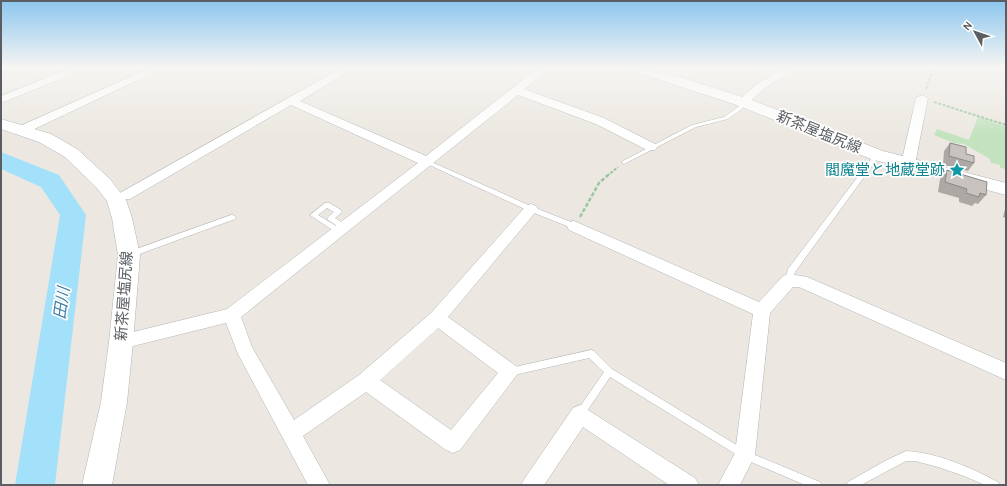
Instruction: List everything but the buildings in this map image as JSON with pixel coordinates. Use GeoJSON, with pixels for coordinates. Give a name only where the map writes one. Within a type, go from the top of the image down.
{"type":"FeatureCollection","features":[{"type":"Feature","properties":{"kind":"main road","name":"新茶屋塩尻線"},"geometry":{"type":"LineString","coordinates":[[705,90],[743,102],[877,155],[1006,189]]}},
{"type":"Feature","properties":{"kind":"main road","name":"新茶屋塩尻線"},"geometry":{"type":"LineString","coordinates":[[1,124],[45,138],[71,153],[103,183],[116,200],[122,218],[129,255],[121,342],[114,402],[97,485]]}},
{"type":"Feature","properties":{"kind":"street"},"geometry":{"type":"LineString","coordinates":[[1,100],[26,90]]}},
{"type":"Feature","properties":{"kind":"street"},"geometry":{"type":"LineString","coordinates":[[22,130],[110,90]]}},
{"type":"Feature","properties":{"kind":"street"},"geometry":{"type":"LineString","coordinates":[[125,196],[311,90]]}},
{"type":"Feature","properties":{"kind":"street"},"geometry":{"type":"LineString","coordinates":[[121,342],[232,314],[427,162],[516,90],[600,121],[651,147]]}},
{"type":"Feature","properties":{"kind":"street"},"geometry":{"type":"LineString","coordinates":[[743,102],[757,90]]}},
{"type":"Feature","properties":{"kind":"street"},"geometry":{"type":"LineString","coordinates":[[908,164],[922,98]]}},
{"type":"Feature","properties":{"kind":"street"},"geometry":{"type":"LineString","coordinates":[[291,101],[427,162]]}},
{"type":"Feature","properties":{"kind":"street"},"geometry":{"type":"LineString","coordinates":[[290,434],[366,381],[437,318],[531,209]]}},
{"type":"Feature","properties":{"kind":"street"},"geometry":{"type":"LineString","coordinates":[[574,226],[762,311]]}},
{"type":"Feature","properties":{"kind":"street"},"geometry":{"type":"LineString","coordinates":[[729,485],[745,455],[762,311],[789,280],[801,281],[1006,372]]}},
{"type":"Feature","properties":{"kind":"street"},"geometry":{"type":"LineString","coordinates":[[232,314],[244,349],[319,485]]}},
{"type":"Feature","properties":{"kind":"street"},"geometry":{"type":"LineString","coordinates":[[366,381],[453,443],[510,372],[437,318]]}},
{"type":"Feature","properties":{"kind":"street"},"geometry":{"type":"LineString","coordinates":[[532,485],[580,414],[688,485]]}},
{"type":"Feature","properties":{"kind":"lane"},"geometry":{"type":"LineString","coordinates":[[624,162],[694,126],[726,118],[740,108],[743,102]]}},
{"type":"Feature","properties":{"kind":"lane"},"geometry":{"type":"LineString","coordinates":[[789,280],[791,272],[877,155]]}},
{"type":"Feature","properties":{"kind":"lane"},"geometry":{"type":"LineString","coordinates":[[427,162],[531,209],[574,226]]}},
{"type":"Feature","properties":{"kind":"lane"},"geometry":{"type":"LineString","coordinates":[[327,206],[339,212],[330,218],[342,229],[313,215],[327,206]]}},
{"type":"Feature","properties":{"kind":"lane"},"geometry":{"type":"LineString","coordinates":[[129,255],[233,217]]}},
{"type":"Feature","properties":{"kind":"lane"},"geometry":{"type":"LineString","coordinates":[[510,372],[591,354],[609,372],[745,455],[817,485]]}},
{"type":"Feature","properties":{"kind":"lane"},"geometry":{"type":"LineString","coordinates":[[580,414],[609,372]]}},
{"type":"Feature","properties":{"kind":"lane"},"geometry":{"type":"LineString","coordinates":[[851,485],[906,456],[938,462],[995,485]]}},
{"type":"Feature","properties":{"kind":"path"},"geometry":{"type":"LineString","coordinates":[[925,90],[922,98],[1006,125]]}},
{"type":"Feature","properties":{"kind":"path"},"geometry":{"type":"LineString","coordinates":[[574,226],[599,183],[624,162]]}},
{"type":"Feature","properties":{"kind":"green space"},"geometry":{"type":"Polygon","coordinates":[[[978,117],[1006,127],[1006,169],[1000,168],[1000,165],[991,163],[990,159],[964,144],[954,143],[934,135],[937,129],[969,140],[978,117]]]}},
{"type":"Feature","properties":{"kind":"waterway","name":"田川"},"geometry":{"type":"LineString","coordinates":[[1,160],[50,181],[73,215],[35,485]]}},
{"type":"Feature","properties":{"kind":"place","name":"閻魔堂と地蔵堂跡"},"geometry":{"type":"Point","coordinates":[957,170]}}]}
